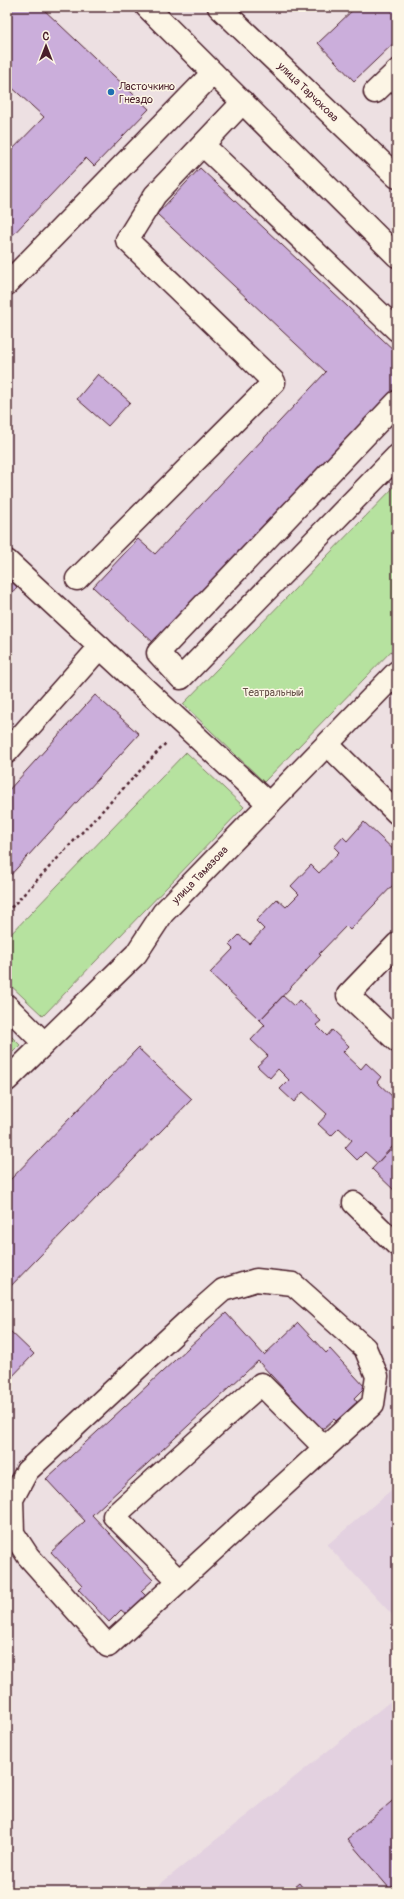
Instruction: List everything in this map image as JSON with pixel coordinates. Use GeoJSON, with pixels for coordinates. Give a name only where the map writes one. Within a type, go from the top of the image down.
{"type":"FeatureCollection","features":[{"type":"Feature","properties":{"kind":"street"},"geometry":{"type":"LineString","coordinates":[[147,7],[397,256]]}},
{"type":"Feature","properties":{"kind":"street","name":"улица Тарчокова"},"geometry":{"type":"LineString","coordinates":[[220,7],[397,177]]}},
{"type":"Feature","properties":{"kind":"street"},"geometry":{"type":"LineString","coordinates":[[7,284],[213,73]]}},
{"type":"Feature","properties":{"kind":"street"},"geometry":{"type":"LineString","coordinates":[[76,579],[274,382],[128,240],[155,195],[243,102]]}},
{"type":"Feature","properties":{"kind":"street"},"geometry":{"type":"LineString","coordinates":[[202,146],[397,330]]}},
{"type":"Feature","properties":{"kind":"street"},"geometry":{"type":"LineString","coordinates":[[397,402],[158,654],[181,678],[397,456]]}},
{"type":"Feature","properties":{"kind":"street"},"geometry":{"type":"LineString","coordinates":[[7,561],[269,804]]}},
{"type":"Feature","properties":{"kind":"street"},"geometry":{"type":"LineString","coordinates":[[7,752],[100,647]]}},
{"type":"Feature","properties":{"kind":"street","name":"улица Тамазова"},"geometry":{"type":"LineString","coordinates":[[7,1080],[136,954],[163,913],[328,745],[397,672]]}},
{"type":"Feature","properties":{"kind":"street"},"geometry":{"type":"LineString","coordinates":[[328,745],[397,813]]}},
{"type":"Feature","properties":{"kind":"street"},"geometry":{"type":"LineString","coordinates":[[397,944],[348,995],[397,1041]]}},
{"type":"Feature","properties":{"kind":"street"},"geometry":{"type":"LineString","coordinates":[[7,1006],[44,1043]]}},
{"type":"Feature","properties":{"kind":"street"},"geometry":{"type":"LineString","coordinates":[[354,1203],[397,1245]]}},
{"type":"Feature","properties":{"kind":"street"},"geometry":{"type":"LineString","coordinates":[[256,1280],[293,1284],[365,1348],[377,1376],[373,1404],[108,1646],[28,1556],[10,1530],[12,1499],[17,1475],[223,1290],[256,1280]]}},
{"type":"Feature","properties":{"kind":"street"},"geometry":{"type":"LineString","coordinates":[[179,1581],[114,1516],[261,1384],[325,1448]]}},
{"type":"Feature","properties":{"kind":"path"},"geometry":{"type":"LineString","coordinates":[[7,912],[167,743],[164,706]]}},
{"type":"Feature","properties":{"kind":"shaded area"},"geometry":{"type":"Polygon","coordinates":[[[397,1485],[397,1620],[327,1545],[397,1485]]]}},
{"type":"Feature","properties":{"kind":"shaded area"},"geometry":{"type":"Polygon","coordinates":[[[397,1696],[397,1892],[150,1892],[397,1696]]]}},
{"type":"Feature","properties":{"kind":"green space","name":"Театральный"},"geometry":{"type":"Polygon","coordinates":[[[397,484],[397,645],[264,782],[183,704],[397,484]]]}},
{"type":"Feature","properties":{"kind":"green space"},"geometry":{"type":"Polygon","coordinates":[[[186,752],[244,807],[43,1016],[7,982],[7,938],[186,752]]]}},
{"type":"Feature","properties":{"kind":"green space"},"geometry":{"type":"Polygon","coordinates":[[[7,1032],[20,1045],[7,1058],[7,1032]]]}},
{"type":"Feature","properties":{"kind":"building"},"geometry":{"type":"Polygon","coordinates":[[[7,7],[41,7],[149,109],[94,166],[86,158],[7,241],[7,155],[44,117],[7,83],[7,7]]]}},
{"type":"Feature","properties":{"kind":"building"},"geometry":{"type":"Polygon","coordinates":[[[356,7],[397,7],[397,40],[354,81],[318,43],[356,7]]]}},
{"type":"Feature","properties":{"kind":"building"},"geometry":{"type":"Polygon","coordinates":[[[200,168],[397,353],[397,388],[155,644],[93,587],[138,539],[155,554],[326,372],[157,214],[200,168]]]}},
{"type":"Feature","properties":{"kind":"building"},"geometry":{"type":"Polygon","coordinates":[[[98,374],[130,402],[108,426],[77,399],[98,374]]]}},
{"type":"Feature","properties":{"kind":"building"},"geometry":{"type":"Polygon","coordinates":[[[7,578],[17,587],[7,598],[7,578]]]}},
{"type":"Feature","properties":{"kind":"building"},"geometry":{"type":"Polygon","coordinates":[[[95,695],[139,734],[7,879],[7,792],[95,695]]]}},
{"type":"Feature","properties":{"kind":"building"},"geometry":{"type":"Polygon","coordinates":[[[364,822],[397,853],[397,881],[350,930],[346,926],[260,1020],[210,973],[233,949],[229,945],[239,935],[250,944],[264,929],[256,921],[277,899],[286,907],[299,894],[291,886],[311,865],[319,873],[339,852],[334,847],[343,837],[347,841],[364,822]]]}},
{"type":"Feature","properties":{"kind":"building"},"geometry":{"type":"Polygon","coordinates":[[[283,996],[294,1006],[299,1000],[321,1021],[316,1025],[327,1036],[332,1030],[349,1046],[343,1052],[361,1069],[366,1063],[381,1077],[377,1082],[393,1097],[397,1094],[397,1142],[377,1163],[365,1152],[357,1160],[345,1148],[352,1140],[339,1128],[331,1136],[318,1124],[327,1114],[303,1092],[294,1102],[280,1089],[289,1080],[278,1069],[270,1078],[257,1066],[268,1056],[251,1040],[265,1025],[260,1020],[283,996]]]}},
{"type":"Feature","properties":{"kind":"building"},"geometry":{"type":"Polygon","coordinates":[[[138,1048],[192,1099],[7,1290],[7,1183],[138,1048]]]}},
{"type":"Feature","properties":{"kind":"building"},"geometry":{"type":"Polygon","coordinates":[[[397,1142],[397,1193],[372,1169],[397,1142]]]}},
{"type":"Feature","properties":{"kind":"building"},"geometry":{"type":"Polygon","coordinates":[[[226,1313],[264,1355],[298,1323],[326,1353],[330,1349],[365,1387],[354,1398],[357,1402],[336,1421],[334,1419],[322,1430],[258,1361],[92,1515],[153,1580],[141,1591],[146,1596],[126,1614],[121,1610],[109,1622],[78,1589],[82,1585],[51,1552],[85,1521],[46,1479],[226,1313]]]}},
{"type":"Feature","properties":{"kind":"building"},"geometry":{"type":"Polygon","coordinates":[[[7,1328],[34,1354],[7,1382],[7,1328]]]}},
{"type":"Feature","properties":{"kind":"building"},"geometry":{"type":"Polygon","coordinates":[[[397,1797],[397,1883],[390,1889],[347,1839],[397,1797]]]}},
{"type":"Feature","properties":{"kind":"building"},"geometry":{"type":"Polygon","coordinates":[[[299,1883],[306,1892],[288,1892],[299,1883]]]}},
{"type":"Feature","properties":{"kind":"place","name":"Ласточкино Гнездо"},"geometry":{"type":"Point","coordinates":[111,92]}}]}
